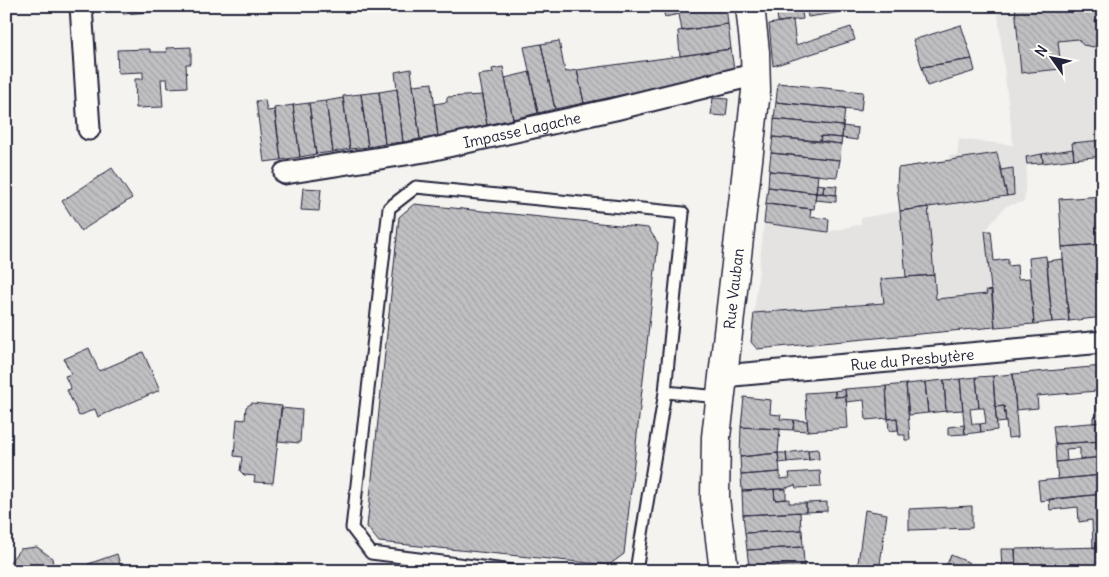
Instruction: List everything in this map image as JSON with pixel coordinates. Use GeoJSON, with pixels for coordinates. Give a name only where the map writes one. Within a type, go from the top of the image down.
{"type":"FeatureCollection","features":[{"type":"Feature","properties":{"kind":"street"},"geometry":{"type":"LineString","coordinates":[[81,6],[89,129]]}},
{"type":"Feature","properties":{"kind":"street","name":"Rue Vauban"},"geometry":{"type":"LineString","coordinates":[[724,571],[714,466],[721,387],[757,74],[750,6]]}},
{"type":"Feature","properties":{"kind":"street","name":"Impasse Lagache"},"geometry":{"type":"LineString","coordinates":[[284,172],[425,151],[615,109],[757,74]]}},
{"type":"Feature","properties":{"kind":"street","name":"Rue du Presbytère"},"geometry":{"type":"LineString","coordinates":[[721,387],[1103,342]]}},
{"type":"Feature","properties":{"kind":"lane"},"geometry":{"type":"LineString","coordinates":[[513,571],[371,553],[352,528],[389,208],[416,187],[683,213],[665,392],[636,571]]}},
{"type":"Feature","properties":{"kind":"lane"},"geometry":{"type":"LineString","coordinates":[[665,392],[721,387]]}},
{"type":"Feature","properties":{"kind":"shaded area"},"geometry":{"type":"Polygon","coordinates":[[[997,6],[1103,6],[1103,156],[1027,165],[1024,202],[1006,206],[985,231],[995,327],[757,349],[751,342],[764,223],[828,232],[861,224],[861,218],[900,211],[897,186],[898,168],[950,160],[949,155],[957,156],[959,139],[1013,145],[997,6]]]}},
{"type":"Feature","properties":{"kind":"building"},"geometry":{"type":"Polygon","coordinates":[[[123,6],[163,6],[163,11],[123,14],[123,6]]]}},
{"type":"Feature","properties":{"kind":"building"},"geometry":{"type":"Polygon","coordinates":[[[681,6],[726,6],[728,24],[682,31],[679,14],[665,17],[663,10],[681,6]]]}},
{"type":"Feature","properties":{"kind":"building"},"geometry":{"type":"Polygon","coordinates":[[[776,6],[801,6],[803,19],[778,22],[776,6]]]}},
{"type":"Feature","properties":{"kind":"building"},"geometry":{"type":"Polygon","coordinates":[[[806,6],[882,6],[808,17],[806,6]]]}},
{"type":"Feature","properties":{"kind":"building"},"geometry":{"type":"Polygon","coordinates":[[[1015,6],[1103,6],[1103,20],[1095,21],[1101,26],[1102,39],[1094,47],[1083,45],[1078,39],[1058,41],[1061,69],[1021,73],[1015,6]]]}},
{"type":"Feature","properties":{"kind":"building"},"geometry":{"type":"Polygon","coordinates":[[[793,20],[796,45],[851,27],[855,40],[773,66],[769,24],[793,20]]]}},
{"type":"Feature","properties":{"kind":"building"},"geometry":{"type":"Polygon","coordinates":[[[728,24],[731,49],[680,56],[678,31],[728,24]]]}},
{"type":"Feature","properties":{"kind":"building"},"geometry":{"type":"Polygon","coordinates":[[[961,25],[972,59],[922,67],[913,40],[961,25]]]}},
{"type":"Feature","properties":{"kind":"building"},"geometry":{"type":"Polygon","coordinates":[[[559,41],[565,72],[577,70],[584,103],[555,109],[541,44],[559,41]]]}},
{"type":"Feature","properties":{"kind":"building"},"geometry":{"type":"Polygon","coordinates":[[[541,44],[555,109],[538,113],[524,47],[541,44]]]}},
{"type":"Feature","properties":{"kind":"building"},"geometry":{"type":"Polygon","coordinates":[[[191,47],[191,64],[186,64],[187,87],[168,88],[167,79],[161,79],[163,107],[136,108],[135,79],[143,79],[143,72],[118,73],[117,50],[150,49],[150,52],[167,52],[166,48],[191,47]]]}},
{"type":"Feature","properties":{"kind":"building"},"geometry":{"type":"Polygon","coordinates":[[[731,49],[734,70],[704,73],[702,78],[584,103],[577,70],[731,49]]]}},
{"type":"Feature","properties":{"kind":"building"},"geometry":{"type":"Polygon","coordinates":[[[972,59],[975,71],[927,86],[922,67],[972,59]]]}},
{"type":"Feature","properties":{"kind":"building"},"geometry":{"type":"Polygon","coordinates":[[[6,63],[10,63],[11,100],[6,100],[6,63]]]}},
{"type":"Feature","properties":{"kind":"building"},"geometry":{"type":"Polygon","coordinates":[[[503,67],[513,119],[487,125],[478,75],[493,73],[492,69],[503,67]]]}},
{"type":"Feature","properties":{"kind":"building"},"geometry":{"type":"Polygon","coordinates":[[[411,69],[420,139],[403,142],[395,72],[411,69]]]}},
{"type":"Feature","properties":{"kind":"building"},"geometry":{"type":"Polygon","coordinates":[[[530,72],[538,113],[513,119],[505,78],[530,72]]]}},
{"type":"Feature","properties":{"kind":"building"},"geometry":{"type":"Polygon","coordinates":[[[432,83],[438,137],[420,139],[413,85],[432,83]]]}},
{"type":"Feature","properties":{"kind":"building"},"geometry":{"type":"Polygon","coordinates":[[[778,83],[863,92],[861,111],[776,102],[778,83]]]}},
{"type":"Feature","properties":{"kind":"building"},"geometry":{"type":"Polygon","coordinates":[[[397,89],[403,142],[385,144],[379,92],[397,89]]]}},
{"type":"Feature","properties":{"kind":"building"},"geometry":{"type":"Polygon","coordinates":[[[379,92],[385,144],[368,147],[361,94],[379,92]]]}},
{"type":"Feature","properties":{"kind":"building"},"geometry":{"type":"Polygon","coordinates":[[[361,94],[368,147],[350,149],[343,96],[361,94]]]}},
{"type":"Feature","properties":{"kind":"building"},"geometry":{"type":"Polygon","coordinates":[[[482,95],[487,125],[438,137],[434,104],[447,102],[447,97],[482,95]]]}},
{"type":"Feature","properties":{"kind":"building"},"geometry":{"type":"Polygon","coordinates":[[[343,98],[350,149],[333,152],[326,101],[343,98]]]}},
{"type":"Feature","properties":{"kind":"building"},"geometry":{"type":"Polygon","coordinates":[[[713,98],[728,99],[726,116],[711,115],[713,98]]]}},
{"type":"Feature","properties":{"kind":"building"},"geometry":{"type":"Polygon","coordinates":[[[265,100],[267,111],[275,110],[281,160],[264,162],[256,101],[265,100]]]}},
{"type":"Feature","properties":{"kind":"building"},"geometry":{"type":"Polygon","coordinates":[[[326,101],[333,152],[316,154],[309,103],[326,101]]]}},
{"type":"Feature","properties":{"kind":"building"},"geometry":{"type":"Polygon","coordinates":[[[776,102],[845,109],[843,126],[774,119],[776,102]]]}},
{"type":"Feature","properties":{"kind":"building"},"geometry":{"type":"Polygon","coordinates":[[[309,103],[316,154],[300,157],[293,105],[309,103]]]}},
{"type":"Feature","properties":{"kind":"building"},"geometry":{"type":"Polygon","coordinates":[[[293,105],[300,157],[281,160],[274,108],[293,105]]]}},
{"type":"Feature","properties":{"kind":"building"},"geometry":{"type":"Polygon","coordinates":[[[774,119],[843,126],[842,138],[821,136],[820,141],[773,137],[774,119]]]}},
{"type":"Feature","properties":{"kind":"building"},"geometry":{"type":"Polygon","coordinates":[[[843,126],[858,128],[857,140],[842,138],[843,126]]]}},
{"type":"Feature","properties":{"kind":"building"},"geometry":{"type":"Polygon","coordinates":[[[821,136],[842,138],[841,144],[820,141],[821,136]]]}},
{"type":"Feature","properties":{"kind":"building"},"geometry":{"type":"Polygon","coordinates":[[[773,137],[841,144],[840,160],[771,153],[773,137]]]}},
{"type":"Feature","properties":{"kind":"building"},"geometry":{"type":"Polygon","coordinates":[[[1103,140],[1103,156],[1074,159],[1072,143],[1103,140]]]}},
{"type":"Feature","properties":{"kind":"building"},"geometry":{"type":"Polygon","coordinates":[[[1073,149],[1074,159],[1043,163],[1042,154],[1073,149]]]}},
{"type":"Feature","properties":{"kind":"building"},"geometry":{"type":"Polygon","coordinates":[[[771,153],[840,160],[837,177],[769,171],[771,153]]]}},
{"type":"Feature","properties":{"kind":"building"},"geometry":{"type":"Polygon","coordinates":[[[997,153],[1007,196],[900,211],[897,186],[898,168],[997,153]]]}},
{"type":"Feature","properties":{"kind":"building"},"geometry":{"type":"Polygon","coordinates":[[[1042,154],[1043,163],[1027,164],[1026,157],[1042,154]]]}},
{"type":"Feature","properties":{"kind":"building"},"geometry":{"type":"Polygon","coordinates":[[[112,168],[132,198],[81,231],[62,201],[112,168]]]}},
{"type":"Feature","properties":{"kind":"building"},"geometry":{"type":"Polygon","coordinates":[[[1013,168],[1014,195],[1007,196],[1001,170],[1013,168]]]}},
{"type":"Feature","properties":{"kind":"building"},"geometry":{"type":"Polygon","coordinates":[[[769,171],[818,175],[816,193],[768,187],[769,171]]]}},
{"type":"Feature","properties":{"kind":"building"},"geometry":{"type":"Polygon","coordinates":[[[817,184],[824,185],[823,193],[816,193],[817,184]]]}},
{"type":"Feature","properties":{"kind":"building"},"geometry":{"type":"Polygon","coordinates":[[[824,185],[837,186],[836,195],[823,193],[824,185]]]}},
{"type":"Feature","properties":{"kind":"building"},"geometry":{"type":"Polygon","coordinates":[[[768,187],[816,193],[814,209],[766,204],[768,187]]]}},
{"type":"Feature","properties":{"kind":"building"},"geometry":{"type":"Polygon","coordinates":[[[303,188],[321,189],[319,211],[301,210],[303,188]]]}},
{"type":"Feature","properties":{"kind":"building"},"geometry":{"type":"Polygon","coordinates":[[[816,193],[836,195],[836,202],[815,200],[816,193]]]}},
{"type":"Feature","properties":{"kind":"building"},"geometry":{"type":"Polygon","coordinates":[[[1103,196],[1103,244],[1062,247],[1059,199],[1103,196]]]}},
{"type":"Feature","properties":{"kind":"building"},"geometry":{"type":"Polygon","coordinates":[[[414,204],[648,228],[658,243],[624,554],[609,565],[379,542],[367,527],[399,217],[414,204]]]}},
{"type":"Feature","properties":{"kind":"building"},"geometry":{"type":"Polygon","coordinates":[[[766,204],[811,209],[810,217],[829,219],[828,232],[764,223],[766,204]]]}},
{"type":"Feature","properties":{"kind":"building"},"geometry":{"type":"Polygon","coordinates":[[[928,207],[934,275],[906,277],[900,211],[928,207]]]}},
{"type":"Feature","properties":{"kind":"building"},"geometry":{"type":"Polygon","coordinates":[[[985,231],[991,231],[994,261],[1008,259],[1008,266],[1017,265],[1018,279],[1030,278],[1034,324],[995,327],[985,231]]]}},
{"type":"Feature","properties":{"kind":"building"},"geometry":{"type":"Polygon","coordinates":[[[1103,244],[1103,317],[1069,321],[1062,247],[1103,244]]]}},
{"type":"Feature","properties":{"kind":"building"},"geometry":{"type":"Polygon","coordinates":[[[1046,256],[1052,322],[1034,324],[1029,258],[1046,256]]]}},
{"type":"Feature","properties":{"kind":"building"},"geometry":{"type":"Polygon","coordinates":[[[1063,259],[1069,321],[1052,322],[1047,261],[1063,259]]]}},
{"type":"Feature","properties":{"kind":"building"},"geometry":{"type":"Polygon","coordinates":[[[934,275],[936,299],[987,294],[986,291],[992,290],[995,327],[757,349],[751,342],[754,313],[884,303],[881,279],[934,275]]]}},
{"type":"Feature","properties":{"kind":"building"},"geometry":{"type":"Polygon","coordinates":[[[89,348],[99,371],[143,352],[160,390],[98,417],[95,409],[79,416],[67,390],[71,389],[65,376],[71,374],[64,359],[89,348]]]}},
{"type":"Feature","properties":{"kind":"building"},"geometry":{"type":"Polygon","coordinates":[[[1103,366],[1103,422],[1093,423],[1093,417],[1097,416],[1097,391],[1037,396],[1038,408],[1016,410],[1013,374],[1103,366]]]}},
{"type":"Feature","properties":{"kind":"building"},"geometry":{"type":"Polygon","coordinates":[[[1013,374],[1018,437],[1008,438],[1004,406],[995,407],[993,376],[1013,374]]]}},
{"type":"Feature","properties":{"kind":"building"},"geometry":{"type":"Polygon","coordinates":[[[993,376],[997,430],[981,432],[980,424],[986,423],[984,408],[979,408],[976,377],[993,376]]]}},
{"type":"Feature","properties":{"kind":"building"},"geometry":{"type":"Polygon","coordinates":[[[976,377],[979,408],[970,409],[972,424],[980,424],[981,432],[965,434],[960,379],[976,377]]]}},
{"type":"Feature","properties":{"kind":"building"},"geometry":{"type":"Polygon","coordinates":[[[960,379],[963,410],[946,411],[944,380],[960,379]]]}},
{"type":"Feature","properties":{"kind":"building"},"geometry":{"type":"Polygon","coordinates":[[[944,380],[946,411],[928,413],[925,382],[944,380]]]}},
{"type":"Feature","properties":{"kind":"building"},"geometry":{"type":"Polygon","coordinates":[[[925,382],[928,413],[909,415],[906,384],[925,382]]]}},
{"type":"Feature","properties":{"kind":"building"},"geometry":{"type":"Polygon","coordinates":[[[906,384],[910,440],[905,440],[905,435],[899,435],[897,418],[888,419],[886,386],[906,384]]]}},
{"type":"Feature","properties":{"kind":"building"},"geometry":{"type":"Polygon","coordinates":[[[886,386],[888,418],[866,420],[864,400],[846,402],[845,389],[886,386]]]}},
{"type":"Feature","properties":{"kind":"building"},"geometry":{"type":"Polygon","coordinates":[[[845,389],[846,396],[835,397],[835,391],[845,389]]]}},
{"type":"Feature","properties":{"kind":"building"},"geometry":{"type":"Polygon","coordinates":[[[835,391],[835,397],[846,396],[848,428],[808,431],[805,393],[835,391]]]}},
{"type":"Feature","properties":{"kind":"building"},"geometry":{"type":"Polygon","coordinates":[[[744,397],[771,400],[770,414],[781,415],[780,419],[794,420],[793,430],[741,427],[744,397]]]}},
{"type":"Feature","properties":{"kind":"building"},"geometry":{"type":"Polygon","coordinates":[[[252,403],[282,406],[273,483],[254,482],[255,476],[244,475],[240,471],[242,457],[234,456],[237,419],[245,420],[246,407],[252,403]]]}},
{"type":"Feature","properties":{"kind":"building"},"geometry":{"type":"Polygon","coordinates":[[[1004,406],[1006,422],[997,423],[995,407],[1004,406]]]}},
{"type":"Feature","properties":{"kind":"building"},"geometry":{"type":"Polygon","coordinates":[[[281,408],[302,410],[300,443],[278,441],[281,408]]]}},
{"type":"Feature","properties":{"kind":"building"},"geometry":{"type":"Polygon","coordinates":[[[897,418],[898,430],[889,431],[888,419],[897,418]]]}},
{"type":"Feature","properties":{"kind":"building"},"geometry":{"type":"Polygon","coordinates":[[[794,420],[807,421],[808,431],[793,430],[794,420]]]}},
{"type":"Feature","properties":{"kind":"building"},"geometry":{"type":"Polygon","coordinates":[[[1103,422],[1103,441],[1055,444],[1053,426],[1103,422]]]}},
{"type":"Feature","properties":{"kind":"building"},"geometry":{"type":"Polygon","coordinates":[[[964,425],[965,434],[948,435],[948,427],[964,425]]]}},
{"type":"Feature","properties":{"kind":"building"},"geometry":{"type":"Polygon","coordinates":[[[741,427],[780,429],[778,453],[740,457],[741,427]]]}},
{"type":"Feature","properties":{"kind":"building"},"geometry":{"type":"Polygon","coordinates":[[[1103,441],[1103,457],[1080,459],[1080,448],[1066,449],[1067,461],[1056,462],[1055,444],[1103,441]]]}},
{"type":"Feature","properties":{"kind":"building"},"geometry":{"type":"Polygon","coordinates":[[[818,449],[819,459],[809,460],[808,450],[818,449]]]}},
{"type":"Feature","properties":{"kind":"building"},"geometry":{"type":"Polygon","coordinates":[[[808,450],[809,460],[787,462],[786,453],[808,450]]]}},
{"type":"Feature","properties":{"kind":"building"},"geometry":{"type":"Polygon","coordinates":[[[778,453],[786,453],[787,462],[779,463],[778,453]]]}},
{"type":"Feature","properties":{"kind":"building"},"geometry":{"type":"Polygon","coordinates":[[[778,453],[780,472],[741,475],[740,457],[778,453]]]}},
{"type":"Feature","properties":{"kind":"building"},"geometry":{"type":"Polygon","coordinates":[[[1103,457],[1103,475],[1058,479],[1056,462],[1103,457]]]}},
{"type":"Feature","properties":{"kind":"building"},"geometry":{"type":"Polygon","coordinates":[[[820,471],[821,487],[796,488],[795,485],[783,489],[742,491],[741,475],[780,472],[780,479],[790,478],[789,473],[820,471]]]}},
{"type":"Feature","properties":{"kind":"building"},"geometry":{"type":"Polygon","coordinates":[[[1103,475],[1103,494],[1040,501],[1038,481],[1103,475]]]}},
{"type":"Feature","properties":{"kind":"building"},"geometry":{"type":"Polygon","coordinates":[[[774,489],[786,489],[786,499],[775,500],[774,489]]]}},
{"type":"Feature","properties":{"kind":"building"},"geometry":{"type":"Polygon","coordinates":[[[774,489],[775,500],[789,499],[789,503],[806,503],[806,512],[743,515],[742,491],[774,489]]]}},
{"type":"Feature","properties":{"kind":"building"},"geometry":{"type":"Polygon","coordinates":[[[1103,494],[1103,547],[1093,548],[1092,520],[1079,522],[1078,507],[1050,510],[1049,499],[1103,494]]]}},
{"type":"Feature","properties":{"kind":"building"},"geometry":{"type":"Polygon","coordinates":[[[827,502],[827,511],[806,512],[806,503],[827,502]]]}},
{"type":"Feature","properties":{"kind":"building"},"geometry":{"type":"Polygon","coordinates":[[[972,506],[972,528],[909,530],[909,509],[972,506]]]}},
{"type":"Feature","properties":{"kind":"building"},"geometry":{"type":"Polygon","coordinates":[[[865,510],[887,514],[879,571],[857,571],[865,510]]]}},
{"type":"Feature","properties":{"kind":"building"},"geometry":{"type":"Polygon","coordinates":[[[800,512],[801,530],[745,533],[743,515],[800,512]]]}},
{"type":"Feature","properties":{"kind":"building"},"geometry":{"type":"Polygon","coordinates":[[[802,530],[803,547],[747,550],[745,533],[802,530]]]}},
{"type":"Feature","properties":{"kind":"building"},"geometry":{"type":"Polygon","coordinates":[[[37,547],[52,558],[54,571],[6,571],[6,567],[20,549],[37,547]]]}},
{"type":"Feature","properties":{"kind":"building"},"geometry":{"type":"Polygon","coordinates":[[[803,547],[804,565],[749,567],[747,550],[803,547]]]}},
{"type":"Feature","properties":{"kind":"building"},"geometry":{"type":"Polygon","coordinates":[[[1103,547],[1103,568],[1016,571],[1015,549],[1103,547]]]}},
{"type":"Feature","properties":{"kind":"building"},"geometry":{"type":"Polygon","coordinates":[[[1001,549],[1015,549],[1016,571],[1002,571],[1001,549]]]}},
{"type":"Feature","properties":{"kind":"building"},"geometry":{"type":"Polygon","coordinates":[[[117,554],[122,571],[90,571],[88,564],[117,554]]]}},
{"type":"Feature","properties":{"kind":"building"},"geometry":{"type":"Polygon","coordinates":[[[951,555],[970,563],[967,571],[944,571],[951,555]]]}},
{"type":"Feature","properties":{"kind":"building"},"geometry":{"type":"Polygon","coordinates":[[[276,563],[289,565],[289,571],[275,571],[276,563]]]}},
{"type":"Feature","properties":{"kind":"building"},"geometry":{"type":"Polygon","coordinates":[[[804,565],[805,571],[750,571],[749,567],[804,565]]]}}]}
